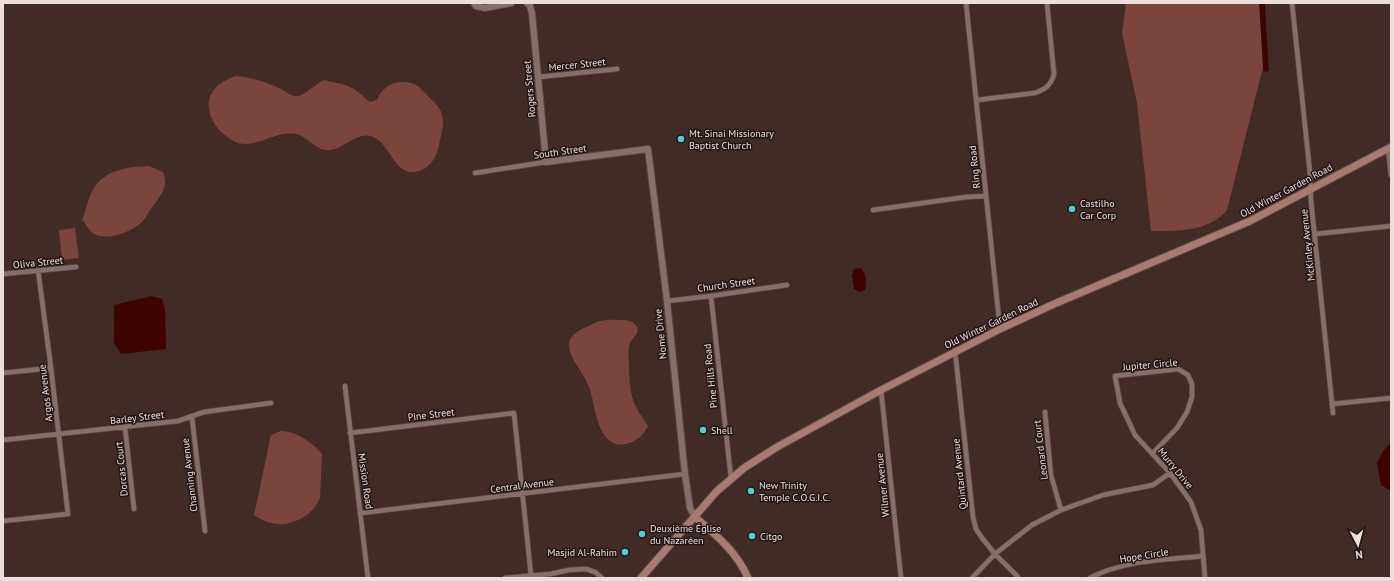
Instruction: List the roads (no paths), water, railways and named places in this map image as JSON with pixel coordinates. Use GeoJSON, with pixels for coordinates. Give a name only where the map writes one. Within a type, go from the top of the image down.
{"type":"FeatureCollection","features":[{"type":"Feature","properties":{"kind":"main road","name":"Old Winter Garden Road"},"geometry":{"type":"LineString","coordinates":[[641,578],[705,503],[731,478],[760,457],[777,447],[955,351],[1072,296],[1250,221],[1389,147]]}},
{"type":"Feature","properties":{"kind":"main road"},"geometry":{"type":"LineString","coordinates":[[694,517],[735,555],[748,578]]}},
{"type":"Feature","properties":{"kind":"street"},"geometry":{"type":"LineString","coordinates":[[474,3],[476,6],[485,8],[511,3]]}},
{"type":"Feature","properties":{"kind":"street","name":"Rogers Street"},"geometry":{"type":"LineString","coordinates":[[527,3],[530,6],[532,13],[546,162]]}},
{"type":"Feature","properties":{"kind":"street","name":"Ring Road"},"geometry":{"type":"LineString","coordinates":[[966,3],[1000,329]]}},
{"type":"Feature","properties":{"kind":"street"},"geometry":{"type":"LineString","coordinates":[[976,100],[1035,94],[1049,86],[1052,82],[1054,74],[1047,3]]}},
{"type":"Feature","properties":{"kind":"street","name":"McKinley Avenue"},"geometry":{"type":"LineString","coordinates":[[1292,3],[1333,413]]}},
{"type":"Feature","properties":{"kind":"street","name":"Mercer Street"},"geometry":{"type":"LineString","coordinates":[[539,77],[617,68]]}},
{"type":"Feature","properties":{"kind":"street"},"geometry":{"type":"LineString","coordinates":[[1389,147],[1391,175]]}},
{"type":"Feature","properties":{"kind":"street","name":"South Street"},"geometry":{"type":"LineString","coordinates":[[475,173],[648,149]]}},
{"type":"Feature","properties":{"kind":"street","name":"Nome Drive"},"geometry":{"type":"LineString","coordinates":[[648,149],[667,300],[685,474],[690,508],[694,517]]}},
{"type":"Feature","properties":{"kind":"street"},"geometry":{"type":"LineString","coordinates":[[873,210],[966,197],[986,196]]}},
{"type":"Feature","properties":{"kind":"street"},"geometry":{"type":"LineString","coordinates":[[1315,234],[1391,226]]}},
{"type":"Feature","properties":{"kind":"street","name":"Oliva Street"},"geometry":{"type":"LineString","coordinates":[[3,274],[76,267]]}},
{"type":"Feature","properties":{"kind":"street","name":"Argos Avenue"},"geometry":{"type":"LineString","coordinates":[[3,521],[68,514],[38,270]]}},
{"type":"Feature","properties":{"kind":"street","name":"Church Street"},"geometry":{"type":"LineString","coordinates":[[667,300],[711,296],[787,284]]}},
{"type":"Feature","properties":{"kind":"street","name":"Pine Hills Road"},"geometry":{"type":"LineString","coordinates":[[711,296],[731,478]]}},
{"type":"Feature","properties":{"kind":"street","name":"Quintard Avenue"},"geometry":{"type":"LineString","coordinates":[[955,351],[973,517],[976,529],[995,554],[1019,578]]}},
{"type":"Feature","properties":{"kind":"street"},"geometry":{"type":"LineString","coordinates":[[3,373],[51,368]]}},
{"type":"Feature","properties":{"kind":"street","name":"Jupiter Circle"},"geometry":{"type":"LineString","coordinates":[[1115,376],[1178,369],[1188,375],[1192,384],[1192,397],[1187,412],[1177,428],[1153,453]]}},
{"type":"Feature","properties":{"kind":"street","name":"Murry Drive"},"geometry":{"type":"LineString","coordinates":[[1115,376],[1120,403],[1135,435],[1170,473],[1191,502],[1201,530],[1204,578]]}},
{"type":"Feature","properties":{"kind":"street","name":"Mission Road"},"geometry":{"type":"LineString","coordinates":[[345,386],[368,578]]}},
{"type":"Feature","properties":{"kind":"street","name":"Wilmer Avenue"},"geometry":{"type":"LineString","coordinates":[[881,390],[901,578]]}},
{"type":"Feature","properties":{"kind":"street"},"geometry":{"type":"LineString","coordinates":[[1332,404],[1391,398]]}},
{"type":"Feature","properties":{"kind":"street","name":"Barley Street"},"geometry":{"type":"LineString","coordinates":[[3,440],[125,428],[178,421],[204,412],[271,403]]}},
{"type":"Feature","properties":{"kind":"street","name":"Leonard Court"},"geometry":{"type":"LineString","coordinates":[[1045,412],[1051,474],[1060,510]]}},
{"type":"Feature","properties":{"kind":"street","name":"Pine Street"},"geometry":{"type":"LineString","coordinates":[[350,433],[514,413],[523,494]]}},
{"type":"Feature","properties":{"kind":"street","name":"Channing Avenue"},"geometry":{"type":"LineString","coordinates":[[192,417],[205,531]]}},
{"type":"Feature","properties":{"kind":"street","name":"Dorcas Court"},"geometry":{"type":"LineString","coordinates":[[125,428],[134,509]]}},
{"type":"Feature","properties":{"kind":"street"},"geometry":{"type":"LineString","coordinates":[[972,578],[995,554],[1032,525],[1060,510],[1103,495],[1153,485],[1170,473]]}},
{"type":"Feature","properties":{"kind":"street","name":"Central Avenue"},"geometry":{"type":"LineString","coordinates":[[361,513],[685,474]]}},
{"type":"Feature","properties":{"kind":"street"},"geometry":{"type":"LineString","coordinates":[[523,494],[530,576]]}},
{"type":"Feature","properties":{"kind":"street","name":"Hope Circle"},"geometry":{"type":"LineString","coordinates":[[1090,578],[1119,567],[1145,562],[1202,556]]}},
{"type":"Feature","properties":{"kind":"street"},"geometry":{"type":"LineString","coordinates":[[505,578],[586,569],[596,572],[602,578]]}},
{"type":"Feature","properties":{"kind":"waterway"},"geometry":{"type":"LineString","coordinates":[[1262,3],[1266,69]]}},
{"type":"Feature","properties":{"kind":"place","name":"Mt. Sinai Missionary Baptist Church"},"geometry":{"type":"Point","coordinates":[681,139]}},
{"type":"Feature","properties":{"kind":"place","name":"Castilho Car Corp"},"geometry":{"type":"Point","coordinates":[1072,209]}},
{"type":"Feature","properties":{"kind":"place","name":"Shell"},"geometry":{"type":"Point","coordinates":[703,430]}},
{"type":"Feature","properties":{"kind":"place","name":"New Trinity Temple C.O.G.I.C."},"geometry":{"type":"Point","coordinates":[751,491]}},
{"type":"Feature","properties":{"kind":"place","name":"Deuxième Église du Nazaréen"},"geometry":{"type":"Point","coordinates":[642,534]}},
{"type":"Feature","properties":{"kind":"place","name":"Citgo"},"geometry":{"type":"Point","coordinates":[752,536]}},
{"type":"Feature","properties":{"kind":"place","name":"Masjid Al-Rahim"},"geometry":{"type":"Point","coordinates":[625,552]}}]}
